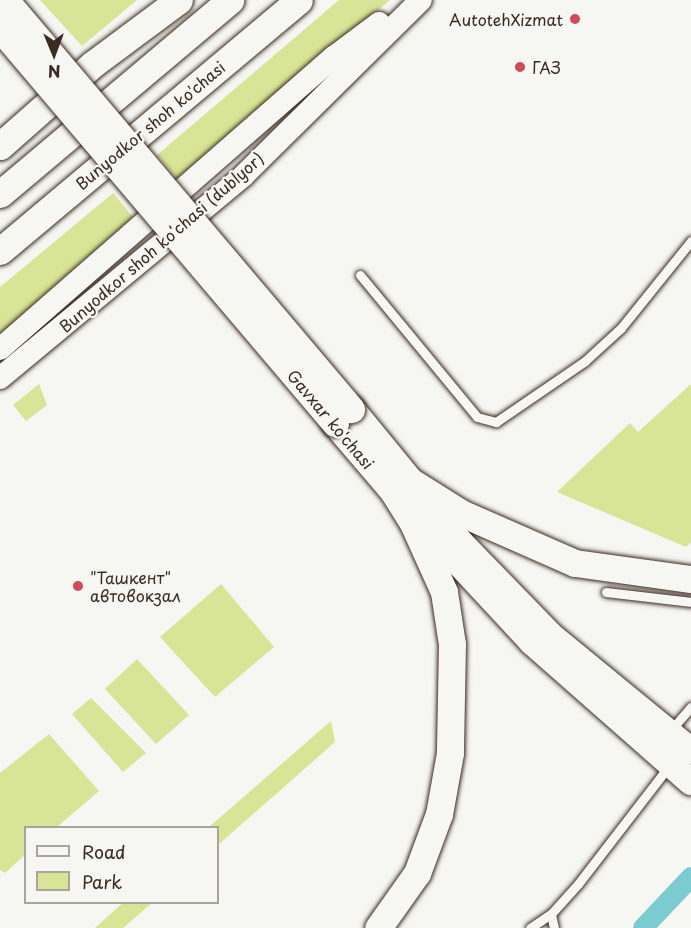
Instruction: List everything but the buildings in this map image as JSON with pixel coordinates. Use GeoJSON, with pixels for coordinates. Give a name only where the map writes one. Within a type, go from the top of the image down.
{"type":"FeatureCollection","features":[{"type":"Feature","properties":{"kind":"main road","name":"Gavxar ko'chasi"},"geometry":{"type":"LineString","coordinates":[[5,0],[343,416],[532,642],[681,758]]}},
{"type":"Feature","properties":{"kind":"main road"},"geometry":{"type":"LineString","coordinates":[[0,146],[93,64],[179,0]]}},
{"type":"Feature","properties":{"kind":"main road"},"geometry":{"type":"LineString","coordinates":[[0,194],[230,0]]}},
{"type":"Feature","properties":{"kind":"main road","name":"Bunyodkor shoh ko'chasi"},"geometry":{"type":"LineString","coordinates":[[0,251],[299,0]]}},
{"type":"Feature","properties":{"kind":"main road","name":"Gavxar ko'chasi"},"geometry":{"type":"LineString","coordinates":[[0,28],[343,416]]}},
{"type":"Feature","properties":{"kind":"main road","name":"Gavxar ko'chasi"},"geometry":{"type":"LineString","coordinates":[[402,486],[550,635],[669,733],[691,782]]}},
{"type":"Feature","properties":{"kind":"main road"},"geometry":{"type":"LineString","coordinates":[[402,486],[575,563],[691,579]]}},
{"type":"Feature","properties":{"kind":"main road"},"geometry":{"type":"LineString","coordinates":[[378,928],[405,893],[429,846],[446,786],[454,702],[452,644],[444,592],[402,486]]}},
{"type":"Feature","properties":{"kind":"street","name":"Bunyodkor shoh koʻchasi (dublyor)"},"geometry":{"type":"LineString","coordinates":[[0,349],[335,56],[410,0]]}},
{"type":"Feature","properties":{"kind":"street","name":"Bunyodkor shoh koʻchasi (dublyor)"},"geometry":{"type":"LineString","coordinates":[[0,378],[243,176],[421,0]]}},
{"type":"Feature","properties":{"kind":"lane"},"geometry":{"type":"LineString","coordinates":[[360,275],[477,417],[496,422],[563,378],[607,341],[691,241]]}},
{"type":"Feature","properties":{"kind":"lane"},"geometry":{"type":"LineString","coordinates":[[606,592],[691,602]]}},
{"type":"Feature","properties":{"kind":"lane"},"geometry":{"type":"LineString","coordinates":[[669,733],[691,706]]}},
{"type":"Feature","properties":{"kind":"lane"},"geometry":{"type":"LineString","coordinates":[[530,928],[551,914],[681,758]]}},
{"type":"Feature","properties":{"kind":"lane"},"geometry":{"type":"LineString","coordinates":[[551,914],[554,928]]}},
{"type":"Feature","properties":{"kind":"green space"},"geometry":{"type":"Polygon","coordinates":[[[40,0],[137,0],[82,46],[40,0]]]}},
{"type":"Feature","properties":{"kind":"green space"},"geometry":{"type":"Polygon","coordinates":[[[339,0],[390,0],[177,179],[157,155],[339,0]]]}},
{"type":"Feature","properties":{"kind":"green space"},"geometry":{"type":"Polygon","coordinates":[[[113,193],[133,217],[0,336],[0,287],[113,193]]]}},
{"type":"Feature","properties":{"kind":"green space"},"geometry":{"type":"Polygon","coordinates":[[[39,384],[47,405],[26,421],[13,405],[39,384]]]}},
{"type":"Feature","properties":{"kind":"green space"},"geometry":{"type":"Polygon","coordinates":[[[691,384],[691,542],[686,547],[557,492],[630,423],[638,432],[691,384]]]}},
{"type":"Feature","properties":{"kind":"green space"},"geometry":{"type":"Polygon","coordinates":[[[221,584],[274,647],[215,697],[160,637],[221,584]]]}},
{"type":"Feature","properties":{"kind":"green space"},"geometry":{"type":"Polygon","coordinates":[[[137,659],[189,715],[156,744],[105,689],[137,659]]]}},
{"type":"Feature","properties":{"kind":"green space"},"geometry":{"type":"Polygon","coordinates":[[[91,698],[146,753],[123,772],[72,714],[91,698]]]}},
{"type":"Feature","properties":{"kind":"green space"},"geometry":{"type":"Polygon","coordinates":[[[331,721],[335,742],[219,844],[219,826],[210,826],[331,721]]]}},
{"type":"Feature","properties":{"kind":"green space"},"geometry":{"type":"Polygon","coordinates":[[[49,734],[99,791],[58,826],[24,826],[24,856],[5,873],[0,870],[0,773],[49,734]]]}},
{"type":"Feature","properties":{"kind":"green space"},"geometry":{"type":"Polygon","coordinates":[[[122,904],[151,904],[123,928],[95,928],[122,904]]]}},
{"type":"Feature","properties":{"kind":"waterway"},"geometry":{"type":"LineString","coordinates":[[643,928],[691,877]]}},
{"type":"Feature","properties":{"kind":"place","name":"AutotehXizmat"},"geometry":{"type":"Point","coordinates":[575,19]}},
{"type":"Feature","properties":{"kind":"place","name":"ГАЗ"},"geometry":{"type":"Point","coordinates":[520,67]}},
{"type":"Feature","properties":{"kind":"place","name":"\"Ташкент\" автовокзал"},"geometry":{"type":"Point","coordinates":[78,586]}}]}
